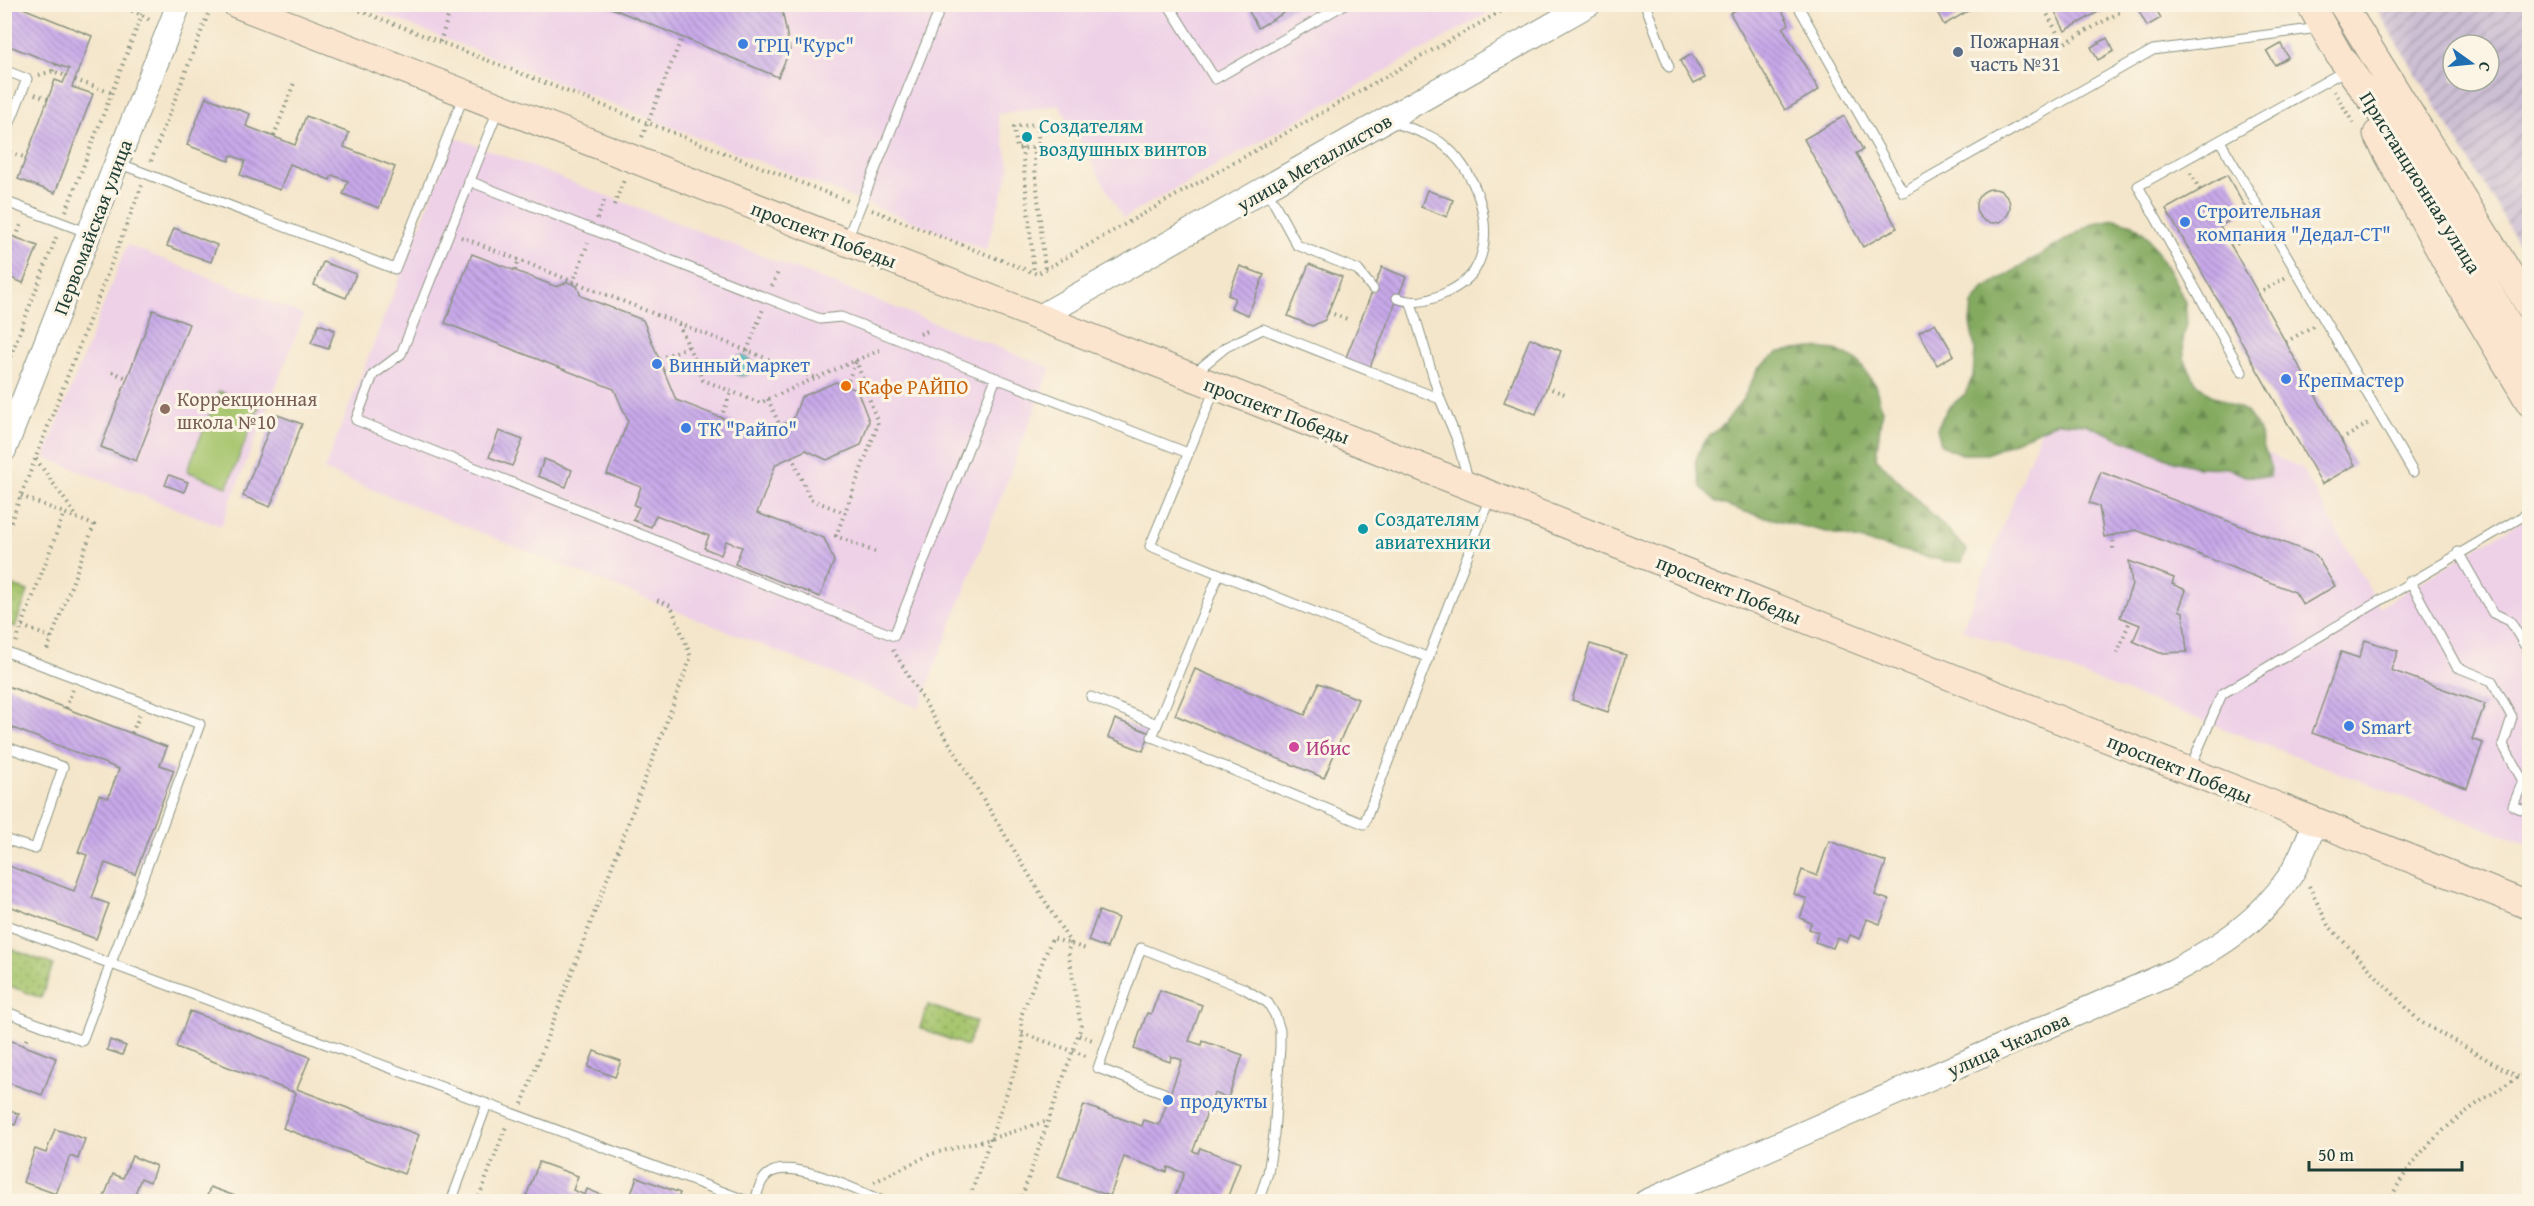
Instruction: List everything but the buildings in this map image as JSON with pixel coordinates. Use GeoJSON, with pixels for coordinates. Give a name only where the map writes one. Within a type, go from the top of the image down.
{"type":"FeatureCollection","features":[{"type":"Feature","properties":{"kind":"main road","name":"проспект Победы"},"geometry":{"type":"LineString","coordinates":[[236,4],[1216,386],[2529,906]]}},
{"type":"Feature","properties":{"kind":"main road","name":"Пристанционная улица"},"geometry":{"type":"LineString","coordinates":[[2310,4],[2342,62],[2395,133],[2529,361]]}},
{"type":"Feature","properties":{"kind":"main road","name":"Пристанционная улица"},"geometry":{"type":"LineString","coordinates":[[2342,4],[2529,307]]}},
{"type":"Feature","properties":{"kind":"main road"},"geometry":{"type":"LineString","coordinates":[[2342,62],[2394,168],[2451,271],[2529,403]]}},
{"type":"Feature","properties":{"kind":"street","name":"Первомайская улица"},"geometry":{"type":"LineString","coordinates":[[4,450],[179,4]]}},
{"type":"Feature","properties":{"kind":"street","name":"улица Металлистов"},"geometry":{"type":"LineString","coordinates":[[1038,318],[1589,4]]}},
{"type":"Feature","properties":{"kind":"street","name":"улица Чкалова"},"geometry":{"type":"LineString","coordinates":[[1646,1202],[2172,972],[2213,950],[2251,923],[2276,893],[2291,874],[2316,821]]}},
{"type":"Feature","properties":{"kind":"lane"},"geometry":{"type":"LineString","coordinates":[[845,243],[942,4]]}},
{"type":"Feature","properties":{"kind":"lane"},"geometry":{"type":"LineString","coordinates":[[1168,4],[1215,79],[1345,4]]}},
{"type":"Feature","properties":{"kind":"lane"},"geometry":{"type":"LineString","coordinates":[[1645,4],[1669,67]]}},
{"type":"Feature","properties":{"kind":"lane"},"geometry":{"type":"LineString","coordinates":[[1797,4],[1903,192],[2153,50],[2323,28]]}},
{"type":"Feature","properties":{"kind":"lane"},"geometry":{"type":"LineString","coordinates":[[2242,372],[2139,186],[2220,141],[2342,62]]}},
{"type":"Feature","properties":{"kind":"lane"},"geometry":{"type":"LineString","coordinates":[[4,70],[27,79],[4,138]]}},
{"type":"Feature","properties":{"kind":"lane"},"geometry":{"type":"LineString","coordinates":[[118,163],[395,269],[464,94]]}},
{"type":"Feature","properties":{"kind":"lane"},"geometry":{"type":"LineString","coordinates":[[499,107],[400,354],[373,375],[356,420],[894,636],[996,378]]}},
{"type":"Feature","properties":{"kind":"lane"},"geometry":{"type":"LineString","coordinates":[[1387,120],[1427,135],[1440,142],[1455,155],[1466,171],[1482,210],[1482,248],[1477,267],[1466,280],[1454,289],[1411,303],[1397,298]]}},
{"type":"Feature","properties":{"kind":"lane"},"geometry":{"type":"LineString","coordinates":[[2220,141],[2413,472]]}},
{"type":"Feature","properties":{"kind":"lane"},"geometry":{"type":"LineString","coordinates":[[469,181],[820,319],[841,317],[1188,453]]}},
{"type":"Feature","properties":{"kind":"lane"},"geometry":{"type":"LineString","coordinates":[[1267,189],[1297,245],[1358,270],[1373,289]]}},
{"type":"Feature","properties":{"kind":"lane"},"geometry":{"type":"LineString","coordinates":[[4,201],[89,234]]}},
{"type":"Feature","properties":{"kind":"lane"},"geometry":{"type":"LineString","coordinates":[[1219,574],[1152,737],[1364,824],[1429,658],[1480,491],[1440,399],[1411,303]]}},
{"type":"Feature","properties":{"kind":"lane"},"geometry":{"type":"LineString","coordinates":[[1190,376],[1226,347],[1263,329],[1440,399]]}},
{"type":"Feature","properties":{"kind":"lane"},"geometry":{"type":"LineString","coordinates":[[1216,386],[1150,546],[1429,658]]}},
{"type":"Feature","properties":{"kind":"lane"},"geometry":{"type":"LineString","coordinates":[[2189,772],[2222,694],[2529,512]]}},
{"type":"Feature","properties":{"kind":"lane"},"geometry":{"type":"LineString","coordinates":[[2458,552],[2493,613],[2510,621],[2529,654]]}},
{"type":"Feature","properties":{"kind":"lane"},"geometry":{"type":"LineString","coordinates":[[2410,581],[2457,667],[2492,681],[2512,717],[2503,745],[2523,781],[2513,806],[2529,812]]}},
{"type":"Feature","properties":{"kind":"lane"},"geometry":{"type":"LineString","coordinates":[[4,1011],[82,1041],[200,724],[8,652]]}},
{"type":"Feature","properties":{"kind":"lane"},"geometry":{"type":"LineString","coordinates":[[1091,697],[1157,724]]}},
{"type":"Feature","properties":{"kind":"lane"},"geometry":{"type":"LineString","coordinates":[[4,746],[63,767],[35,849],[4,839]]}},
{"type":"Feature","properties":{"kind":"lane"},"geometry":{"type":"LineString","coordinates":[[4,924],[750,1202]]}},
{"type":"Feature","properties":{"kind":"lane"},"geometry":{"type":"LineString","coordinates":[[1164,1093],[1098,1068],[1141,948],[1243,988],[1268,1004],[1275,1016],[1280,1030],[1280,1047],[1271,1157],[1258,1202]]}},
{"type":"Feature","properties":{"kind":"lane"},"geometry":{"type":"LineString","coordinates":[[451,1202],[487,1104]]}},
{"type":"Feature","properties":{"kind":"lane"},"geometry":{"type":"LineString","coordinates":[[755,1202],[761,1182],[768,1174],[788,1168],[813,1174],[885,1202]]}},
{"type":"Feature","properties":{"kind":"path"},"geometry":{"type":"LineString","coordinates":[[4,373],[146,4]]}},
{"type":"Feature","properties":{"kind":"path"},"geometry":{"type":"LineString","coordinates":[[4,539],[212,4]]}},
{"type":"Feature","properties":{"kind":"path"},"geometry":{"type":"LineString","coordinates":[[344,4],[1037,274],[1514,4]]}},
{"type":"Feature","properties":{"kind":"path"},"geometry":{"type":"LineString","coordinates":[[440,42],[451,6],[443,4]]}},
{"type":"Feature","properties":{"kind":"path"},"geometry":{"type":"LineString","coordinates":[[2042,4],[2063,44],[2122,11]]}},
{"type":"Feature","properties":{"kind":"path"},"geometry":{"type":"LineString","coordinates":[[614,205],[682,37]]}},
{"type":"Feature","properties":{"kind":"path"},"geometry":{"type":"LineString","coordinates":[[53,71],[56,64]]}},
{"type":"Feature","properties":{"kind":"path"},"geometry":{"type":"LineString","coordinates":[[27,79],[53,71],[66,76]]}},
{"type":"Feature","properties":{"kind":"path"},"geometry":{"type":"LineString","coordinates":[[75,80],[112,93]]}},
{"type":"Feature","properties":{"kind":"path"},"geometry":{"type":"LineString","coordinates":[[274,136],[294,83]]}},
{"type":"Feature","properties":{"kind":"path"},"geometry":{"type":"LineString","coordinates":[[1037,124],[1039,147],[1022,148],[1017,149],[1014,127],[1037,124]]}},
{"type":"Feature","properties":{"kind":"path"},"geometry":{"type":"LineString","coordinates":[[1033,147],[1045,270]]}},
{"type":"Feature","properties":{"kind":"path"},"geometry":{"type":"LineString","coordinates":[[1022,148],[1034,273]]}},
{"type":"Feature","properties":{"kind":"path"},"geometry":{"type":"LineString","coordinates":[[4,150],[26,158]]}},
{"type":"Feature","properties":{"kind":"path"},"geometry":{"type":"LineString","coordinates":[[2183,161],[2200,190]]}},
{"type":"Feature","properties":{"kind":"path"},"geometry":{"type":"LineString","coordinates":[[1028,210],[1039,208]]}},
{"type":"Feature","properties":{"kind":"path"},"geometry":{"type":"LineString","coordinates":[[2231,247],[2269,225]]}},
{"type":"Feature","properties":{"kind":"path"},"geometry":{"type":"LineString","coordinates":[[449,232],[816,378]]}},
{"type":"Feature","properties":{"kind":"path"},"geometry":{"type":"LineString","coordinates":[[514,270],[519,260]]}},
{"type":"Feature","properties":{"kind":"path"},"geometry":{"type":"LineString","coordinates":[[2258,294],[2295,272]]}},
{"type":"Feature","properties":{"kind":"path"},"geometry":{"type":"LineString","coordinates":[[1328,312],[1347,319]]}},
{"type":"Feature","properties":{"kind":"path"},"geometry":{"type":"LineString","coordinates":[[2286,342],[2324,320]]}},
{"type":"Feature","properties":{"kind":"path"},"geometry":{"type":"LineString","coordinates":[[679,324],[703,380],[760,403],[930,330]]}},
{"type":"Feature","properties":{"kind":"path"},"geometry":{"type":"LineString","coordinates":[[659,359],[688,346]]}},
{"type":"Feature","properties":{"kind":"path"},"geometry":{"type":"LineString","coordinates":[[846,386],[856,360]]}},
{"type":"Feature","properties":{"kind":"path"},"geometry":{"type":"LineString","coordinates":[[856,360],[878,424],[836,536],[878,553]]}},
{"type":"Feature","properties":{"kind":"path"},"geometry":{"type":"LineString","coordinates":[[2313,390],[2351,368]]}},
{"type":"Feature","properties":{"kind":"path"},"geometry":{"type":"LineString","coordinates":[[112,372],[127,378]]}},
{"type":"Feature","properties":{"kind":"path"},"geometry":{"type":"LineString","coordinates":[[1546,387],[1567,395]]}},
{"type":"Feature","properties":{"kind":"path"},"geometry":{"type":"LineString","coordinates":[[721,418],[731,392]]}},
{"type":"Feature","properties":{"kind":"path"},"geometry":{"type":"LineString","coordinates":[[768,399],[780,426]]}},
{"type":"Feature","properties":{"kind":"path"},"geometry":{"type":"LineString","coordinates":[[2341,440],[2379,417]]}},
{"type":"Feature","properties":{"kind":"path"},"geometry":{"type":"LineString","coordinates":[[792,456],[810,499],[845,513]]}},
{"type":"Feature","properties":{"kind":"path"},"geometry":{"type":"LineString","coordinates":[[36,458],[78,518]]}},
{"type":"Feature","properties":{"kind":"path"},"geometry":{"type":"LineString","coordinates":[[21,496],[94,525],[42,665]]}},
{"type":"Feature","properties":{"kind":"path"},"geometry":{"type":"LineString","coordinates":[[8,652],[22,626],[64,513]]}},
{"type":"Feature","properties":{"kind":"path"},"geometry":{"type":"LineString","coordinates":[[2113,535],[2113,549]]}},
{"type":"Feature","properties":{"kind":"path"},"geometry":{"type":"LineString","coordinates":[[477,1202],[514,1114],[691,657],[671,606],[654,598]]}},
{"type":"Feature","properties":{"kind":"path"},"geometry":{"type":"LineString","coordinates":[[2117,653],[2130,621]]}},
{"type":"Feature","properties":{"kind":"path"},"geometry":{"type":"LineString","coordinates":[[22,626],[52,638]]}},
{"type":"Feature","properties":{"kind":"path"},"geometry":{"type":"LineString","coordinates":[[894,636],[891,647],[1071,944]]}},
{"type":"Feature","properties":{"kind":"path"},"geometry":{"type":"LineString","coordinates":[[2306,880],[2328,925],[2419,1021],[2518,1077]]}},
{"type":"Feature","properties":{"kind":"path"},"geometry":{"type":"LineString","coordinates":[[968,1202],[1023,1047],[1021,1016],[1052,938],[1086,949]]}},
{"type":"Feature","properties":{"kind":"path"},"geometry":{"type":"LineString","coordinates":[[1020,1202],[1081,1027],[1068,951],[1071,944]]}},
{"type":"Feature","properties":{"kind":"path"},"geometry":{"type":"LineString","coordinates":[[1023,1033],[1101,1061]]}},
{"type":"Feature","properties":{"kind":"path"},"geometry":{"type":"LineString","coordinates":[[2389,1202],[2398,1182],[2422,1150],[2446,1126],[2529,1070]]}},
{"type":"Feature","properties":{"kind":"path"},"geometry":{"type":"LineString","coordinates":[[855,1190],[931,1154],[1048,1121]]}},
{"type":"Feature","properties":{"kind":"path"},"geometry":{"type":"LineString","coordinates":[[2526,1202],[2529,1193]]}},
{"type":"Feature","properties":{"kind":"shaded area"},"geometry":{"type":"Polygon","coordinates":[[[359,5],[1503,5],[1123,218],[1059,105],[997,114],[1010,168],[986,250],[359,5]]]}},
{"type":"Feature","properties":{"kind":"shaded area"},"geometry":{"type":"Polygon","coordinates":[[[2374,5],[2529,5],[2529,263],[2491,196],[2374,5]]]}},
{"type":"Feature","properties":{"kind":"shaded area"},"geometry":{"type":"Polygon","coordinates":[[[455,137],[1051,368],[919,708],[324,470],[455,137]]]}},
{"type":"Feature","properties":{"kind":"shaded area","name":"Коррекционная школа №10"},"geometry":{"type":"Polygon","coordinates":[[[127,245],[304,315],[221,526],[44,457],[127,245]]]}},
{"type":"Feature","properties":{"kind":"shaded area"},"geometry":{"type":"Polygon","coordinates":[[[2063,375],[2301,467],[2380,607],[2529,516],[2529,845],[1962,629],[2063,375]]]}},
{"type":"Feature","properties":{"kind":"green space"},"geometry":{"type":"Polygon","coordinates":[[[2114,219],[2133,224],[2148,237],[2174,279],[2185,302],[2187,323],[2183,339],[2184,358],[2195,381],[2209,394],[2246,411],[2257,426],[2271,469],[2270,477],[2245,476],[2228,468],[2198,467],[2174,461],[2085,424],[2057,422],[1987,454],[1962,454],[1941,445],[1937,428],[1947,409],[1965,394],[1973,376],[1975,350],[1970,323],[1972,305],[1983,289],[2094,223],[2114,219]]]}},
{"type":"Feature","properties":{"kind":"green space"},"geometry":{"type":"Polygon","coordinates":[[[1811,348],[1836,350],[1858,361],[1875,385],[1882,410],[1876,458],[1967,550],[1962,562],[1945,561],[1745,512],[1717,502],[1701,487],[1695,463],[1703,442],[1725,423],[1743,399],[1758,369],[1779,352],[1811,348]]]}},
{"type":"Feature","properties":{"kind":"green space"},"geometry":{"type":"Polygon","coordinates":[[[219,391],[259,407],[227,487],[187,471],[219,391]]]}},
{"type":"Feature","properties":{"kind":"green space"},"geometry":{"type":"Polygon","coordinates":[[[4,583],[28,591],[15,627],[5,624],[4,583]]]}},
{"type":"Feature","properties":{"kind":"green space"},"geometry":{"type":"Polygon","coordinates":[[[4,946],[53,965],[41,998],[5,984],[4,946]]]}},
{"type":"Feature","properties":{"kind":"green space"},"geometry":{"type":"Polygon","coordinates":[[[928,1005],[976,1022],[967,1046],[920,1028],[928,1005]]]}},
{"type":"Feature","properties":{"kind":"water"},"geometry":{"type":"Polygon","coordinates":[[[738,356],[746,356],[752,362],[752,370],[746,376],[738,376],[732,370],[732,362],[738,356]]]}},
{"type":"Feature","properties":{"kind":"place","name":"ТРЦ \"Курс\""},"geometry":{"type":"Point","coordinates":[743,44]}},
{"type":"Feature","properties":{"kind":"place","name":"Пожарная часть №31"},"geometry":{"type":"Point","coordinates":[1958,52]}},
{"type":"Feature","properties":{"kind":"place","name":"Создателям воздушных винтов"},"geometry":{"type":"Point","coordinates":[1027,137]}},
{"type":"Feature","properties":{"kind":"place","name":"Строительная компания \"Дедал-СТ\""},"geometry":{"type":"Point","coordinates":[2185,222]}},
{"type":"Feature","properties":{"kind":"place","name":"Винный маркет"},"geometry":{"type":"Point","coordinates":[657,364]}},
{"type":"Feature","properties":{"kind":"place","name":"Крепмастер"},"geometry":{"type":"Point","coordinates":[2286,379]}},
{"type":"Feature","properties":{"kind":"place","name":"Кафе РАЙПО"},"geometry":{"type":"Point","coordinates":[846,386]}},
{"type":"Feature","properties":{"kind":"place","name":"Коррекционная школа №10"},"geometry":{"type":"Point","coordinates":[165,409]}},
{"type":"Feature","properties":{"kind":"place","name":"ТК \"Райпо\""},"geometry":{"type":"Point","coordinates":[686,428]}},
{"type":"Feature","properties":{"kind":"place","name":"Создателям авиатехники"},"geometry":{"type":"Point","coordinates":[1363,529]}},
{"type":"Feature","properties":{"kind":"place","name":"Smart"},"geometry":{"type":"Point","coordinates":[2349,726]}},
{"type":"Feature","properties":{"kind":"place","name":"Ибис"},"geometry":{"type":"Point","coordinates":[1294,747]}},
{"type":"Feature","properties":{"kind":"place","name":"продукты"},"geometry":{"type":"Point","coordinates":[1168,1100]}}]}
